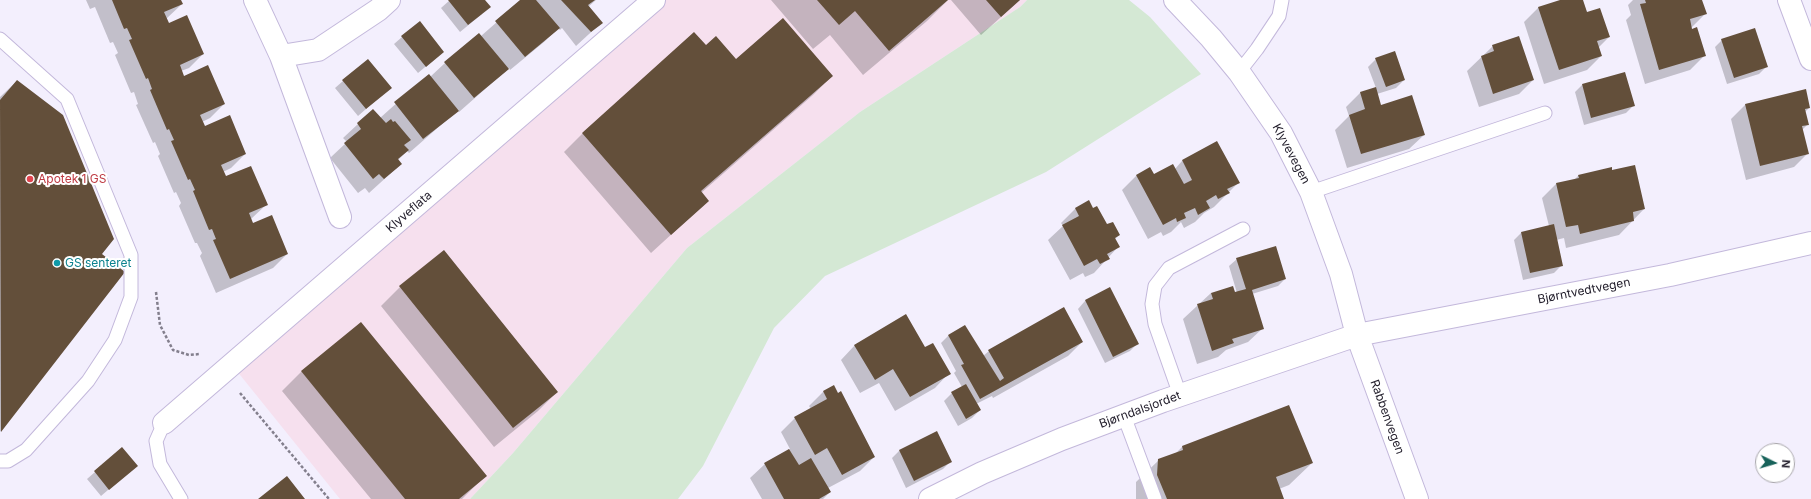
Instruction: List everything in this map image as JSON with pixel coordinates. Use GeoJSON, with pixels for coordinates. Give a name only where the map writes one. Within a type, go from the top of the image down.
{"type":"FeatureCollection","features":[{"type":"Feature","properties":{"kind":"street"},"geometry":{"type":"LineString","coordinates":[[255,0],[281,56],[340,217]]}},
{"type":"Feature","properties":{"kind":"street"},"geometry":{"type":"LineString","coordinates":[[281,56],[318,50],[390,0]]}},
{"type":"Feature","properties":{"kind":"street","name":"Klyveflata"},"geometry":{"type":"LineString","coordinates":[[164,423],[654,0]]}},
{"type":"Feature","properties":{"kind":"street","name":"Klyvevegen"},"geometry":{"type":"LineString","coordinates":[[1175,0],[1211,38],[1239,72],[1281,133],[1311,192],[1340,274],[1356,335]]}},
{"type":"Feature","properties":{"kind":"street"},"geometry":{"type":"LineString","coordinates":[[1789,0],[1811,59]]}},
{"type":"Feature","properties":{"kind":"street","name":"Bjørntvedtvegen"},"geometry":{"type":"LineString","coordinates":[[1356,335],[1670,275],[1811,243]]}},
{"type":"Feature","properties":{"kind":"street","name":"Bjørndalsjordet"},"geometry":{"type":"LineString","coordinates":[[930,499],[982,473],[1062,439],[1180,395],[1356,335]]}},
{"type":"Feature","properties":{"kind":"street","name":"Rabbenvegen"},"geometry":{"type":"LineString","coordinates":[[1356,335],[1417,499]]}},
{"type":"Feature","properties":{"kind":"lane"},"geometry":{"type":"LineString","coordinates":[[1239,72],[1257,49],[1279,16],[1282,0]]}},
{"type":"Feature","properties":{"kind":"lane"},"geometry":{"type":"LineString","coordinates":[[0,39],[67,99],[131,255],[131,297],[115,340],[88,381],[26,450],[8,460],[0,461]]}},
{"type":"Feature","properties":{"kind":"lane"},"geometry":{"type":"LineString","coordinates":[[1311,192],[1545,113]]}},
{"type":"Feature","properties":{"kind":"lane"},"geometry":{"type":"LineString","coordinates":[[1180,395],[1155,324],[1152,304],[1155,286],[1169,268],[1243,229]]}},
{"type":"Feature","properties":{"kind":"lane"},"geometry":{"type":"LineString","coordinates":[[1124,416],[1156,499]]}},
{"type":"Feature","properties":{"kind":"lane"},"geometry":{"type":"LineString","coordinates":[[164,423],[156,441],[160,464],[181,499]]}},
{"type":"Feature","properties":{"kind":"path"},"geometry":{"type":"LineString","coordinates":[[156,285],[160,325],[173,350],[189,355],[228,351],[240,358]]}},
{"type":"Feature","properties":{"kind":"path"},"geometry":{"type":"LineString","coordinates":[[223,373],[329,499]]}},
{"type":"Feature","properties":{"kind":"shaded area"},"geometry":{"type":"Polygon","coordinates":[[[663,0],[1027,0],[1020,7],[860,112],[687,248],[513,453],[470,499],[340,499],[228,360],[663,0]]]}},
{"type":"Feature","properties":{"kind":"green space"},"geometry":{"type":"Polygon","coordinates":[[[1027,0],[1129,0],[1150,17],[1201,74],[1046,172],[825,276],[774,328],[703,466],[678,499],[470,499],[513,453],[687,248],[860,112],[1020,7],[1027,0]]]}},
{"type":"Feature","properties":{"kind":"building"},"geometry":{"type":"Polygon","coordinates":[[[112,0],[181,0],[183,4],[164,12],[169,23],[187,15],[204,54],[180,65],[184,76],[208,65],[225,104],[200,115],[205,126],[230,115],[246,154],[221,165],[226,176],[251,166],[268,205],[249,213],[253,223],[272,215],[288,254],[230,279],[213,240],[216,239],[212,229],[209,230],[193,191],[195,190],[190,179],[188,180],[171,141],[174,140],[169,129],[167,130],[150,90],[152,89],[148,78],[146,79],[129,40],[132,39],[127,28],[124,29],[112,0]]]}},
{"type":"Feature","properties":{"kind":"building"},"geometry":{"type":"Polygon","coordinates":[[[448,0],[485,0],[491,7],[468,25],[448,0]]]}},
{"type":"Feature","properties":{"kind":"building"},"geometry":{"type":"Polygon","coordinates":[[[520,0],[536,0],[560,28],[525,57],[495,21],[520,0]]]}},
{"type":"Feature","properties":{"kind":"building"},"geometry":{"type":"Polygon","coordinates":[[[561,0],[595,0],[588,5],[603,23],[591,32],[561,0]]]}},
{"type":"Feature","properties":{"kind":"building"},"geometry":{"type":"Polygon","coordinates":[[[817,0],[948,0],[889,51],[855,11],[839,25],[817,0]]]}},
{"type":"Feature","properties":{"kind":"building"},"geometry":{"type":"Polygon","coordinates":[[[986,0],[1020,0],[1001,17],[986,0]]]}},
{"type":"Feature","properties":{"kind":"building"},"geometry":{"type":"Polygon","coordinates":[[[1560,0],[1583,0],[1587,12],[1600,8],[1610,37],[1597,41],[1602,56],[1559,70],[1538,7],[1560,0]]]}},
{"type":"Feature","properties":{"kind":"building"},"geometry":{"type":"Polygon","coordinates":[[[1645,0],[1702,0],[1707,14],[1690,19],[1692,29],[1697,27],[1706,56],[1659,70],[1640,4],[1646,3],[1645,0]]]}},
{"type":"Feature","properties":{"kind":"building"},"geometry":{"type":"Polygon","coordinates":[[[783,18],[833,76],[701,191],[709,201],[671,235],[582,133],[694,32],[706,45],[716,36],[736,59],[783,18]]]}},
{"type":"Feature","properties":{"kind":"building"},"geometry":{"type":"Polygon","coordinates":[[[420,21],[444,52],[426,67],[401,36],[420,21]]]}},
{"type":"Feature","properties":{"kind":"building"},"geometry":{"type":"Polygon","coordinates":[[[1755,28],[1768,67],[1734,78],[1721,39],[1755,28]]]}},
{"type":"Feature","properties":{"kind":"building"},"geometry":{"type":"Polygon","coordinates":[[[479,33],[509,69],[474,98],[444,62],[479,33]]]}},
{"type":"Feature","properties":{"kind":"building"},"geometry":{"type":"Polygon","coordinates":[[[1519,36],[1534,80],[1493,94],[1481,56],[1494,51],[1492,45],[1519,36]]]}},
{"type":"Feature","properties":{"kind":"building"},"geometry":{"type":"Polygon","coordinates":[[[1395,51],[1405,80],[1386,87],[1375,58],[1395,51]]]}},
{"type":"Feature","properties":{"kind":"building"},"geometry":{"type":"Polygon","coordinates":[[[368,59],[392,88],[366,109],[342,80],[368,59]]]}},
{"type":"Feature","properties":{"kind":"building"},"geometry":{"type":"Polygon","coordinates":[[[1625,72],[1635,106],[1591,118],[1582,84],[1625,72]]]}},
{"type":"Feature","properties":{"kind":"building"},"geometry":{"type":"Polygon","coordinates":[[[429,74],[459,111],[423,139],[394,102],[429,74]]]}},
{"type":"Feature","properties":{"kind":"building","name":"GS senteret"},"geometry":{"type":"Polygon","coordinates":[[[17,80],[63,115],[114,239],[102,254],[125,272],[1,432],[0,100],[17,80]]]}},
{"type":"Feature","properties":{"kind":"building"},"geometry":{"type":"Polygon","coordinates":[[[1376,87],[1381,105],[1412,95],[1425,135],[1361,154],[1349,115],[1365,109],[1360,92],[1376,87]]]}},
{"type":"Feature","properties":{"kind":"building"},"geometry":{"type":"Polygon","coordinates":[[[1806,89],[1810,108],[1805,109],[1809,125],[1802,126],[1809,154],[1760,166],[1745,104],[1806,89]]]}},
{"type":"Feature","properties":{"kind":"building"},"geometry":{"type":"Polygon","coordinates":[[[373,109],[386,123],[391,119],[393,122],[395,121],[411,140],[404,145],[409,150],[398,159],[402,164],[384,179],[379,174],[373,179],[344,143],[361,129],[357,123],[373,109]]]}},
{"type":"Feature","properties":{"kind":"building"},"geometry":{"type":"Polygon","coordinates":[[[1217,141],[1240,183],[1227,189],[1230,193],[1218,199],[1216,195],[1206,201],[1210,208],[1198,215],[1195,208],[1184,213],[1186,218],[1177,222],[1176,218],[1163,225],[1136,175],[1150,167],[1154,174],[1173,164],[1184,184],[1192,180],[1182,160],[1217,141]]]}},
{"type":"Feature","properties":{"kind":"building"},"geometry":{"type":"Polygon","coordinates":[[[1635,165],[1645,209],[1633,212],[1634,221],[1580,234],[1578,225],[1566,227],[1556,183],[1579,178],[1578,175],[1612,167],[1612,170],[1635,165]]]}},
{"type":"Feature","properties":{"kind":"building"},"geometry":{"type":"Polygon","coordinates":[[[1089,200],[1093,208],[1097,206],[1107,224],[1113,222],[1120,235],[1115,238],[1120,247],[1107,254],[1110,259],[1100,264],[1097,259],[1084,266],[1062,225],[1079,216],[1075,208],[1089,200]]]}},
{"type":"Feature","properties":{"kind":"building"},"geometry":{"type":"Polygon","coordinates":[[[1554,224],[1563,266],[1530,273],[1521,232],[1554,224]]]}},
{"type":"Feature","properties":{"kind":"building"},"geometry":{"type":"Polygon","coordinates":[[[1276,246],[1286,279],[1252,290],[1264,329],[1232,339],[1234,343],[1212,351],[1197,304],[1213,299],[1211,293],[1233,286],[1235,292],[1246,289],[1236,258],[1276,246]]]}},
{"type":"Feature","properties":{"kind":"building"},"geometry":{"type":"Polygon","coordinates":[[[444,250],[558,392],[513,428],[399,286],[444,250]]]}},
{"type":"Feature","properties":{"kind":"building"},"geometry":{"type":"Polygon","coordinates":[[[1110,287],[1139,344],[1113,357],[1085,300],[1110,287]]]}},
{"type":"Feature","properties":{"kind":"building"},"geometry":{"type":"Polygon","coordinates":[[[1064,307],[1083,342],[980,399],[961,365],[964,364],[948,335],[965,325],[1000,381],[1004,378],[988,350],[1064,307]]]}},
{"type":"Feature","properties":{"kind":"building"},"geometry":{"type":"Polygon","coordinates":[[[906,314],[925,347],[933,343],[951,374],[910,397],[893,369],[875,380],[854,345],[906,314]]]}},
{"type":"Feature","properties":{"kind":"building"},"geometry":{"type":"Polygon","coordinates":[[[361,322],[487,476],[459,499],[405,499],[301,371],[361,322]]]}},
{"type":"Feature","properties":{"kind":"building"},"geometry":{"type":"Polygon","coordinates":[[[966,384],[981,410],[966,419],[951,392],[966,384]]]}},
{"type":"Feature","properties":{"kind":"building"},"geometry":{"type":"Polygon","coordinates":[[[834,385],[838,393],[841,391],[875,457],[842,475],[827,448],[815,455],[794,417],[827,399],[823,391],[834,385]]]}},
{"type":"Feature","properties":{"kind":"building"},"geometry":{"type":"Polygon","coordinates":[[[1289,405],[1313,463],[1276,477],[1284,499],[1167,499],[1157,475],[1158,459],[1183,450],[1182,446],[1289,405]]]}},
{"type":"Feature","properties":{"kind":"building"},"geometry":{"type":"Polygon","coordinates":[[[937,431],[952,462],[914,481],[899,450],[937,431]]]}},
{"type":"Feature","properties":{"kind":"building"},"geometry":{"type":"Polygon","coordinates":[[[122,447],[138,466],[109,490],[94,471],[122,447]]]}},
{"type":"Feature","properties":{"kind":"building"},"geometry":{"type":"Polygon","coordinates":[[[789,449],[799,465],[811,458],[831,492],[819,499],[784,499],[764,463],[789,449]]]}},
{"type":"Feature","properties":{"kind":"building"},"geometry":{"type":"Polygon","coordinates":[[[287,476],[305,499],[258,499],[287,476]]]}},
{"type":"Feature","properties":{"kind":"place","name":"Apotek 1 GS"},"geometry":{"type":"Point","coordinates":[30,179]}},
{"type":"Feature","properties":{"kind":"place","name":"GS senteret"},"geometry":{"type":"Point","coordinates":[57,263]}}]}
